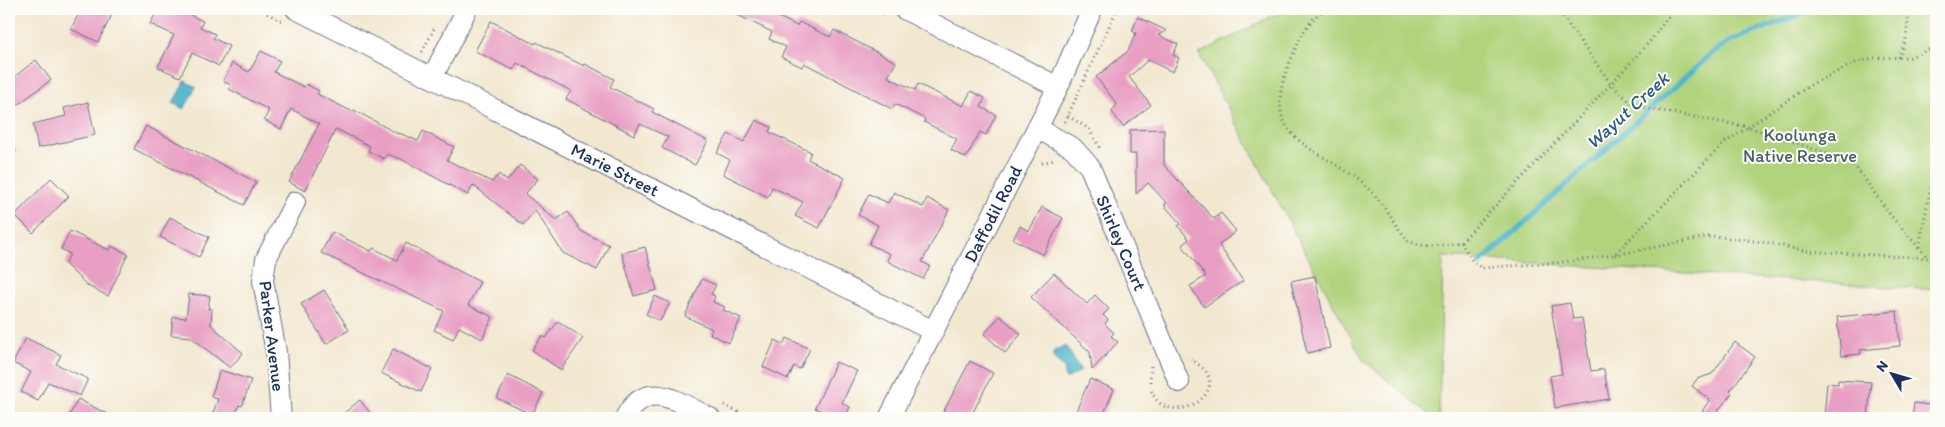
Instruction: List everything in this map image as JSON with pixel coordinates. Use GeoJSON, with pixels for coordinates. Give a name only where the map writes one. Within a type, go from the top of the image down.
{"type":"FeatureCollection","features":[{"type":"Feature","properties":{"kind":"street","name":"Marie Street"},"geometry":{"type":"LineString","coordinates":[[296,9],[933,331]]}},
{"type":"Feature","properties":{"kind":"street"},"geometry":{"type":"LineString","coordinates":[[432,78],[467,9]]}},
{"type":"Feature","properties":{"kind":"street"},"geometry":{"type":"LineString","coordinates":[[904,9],[1058,87]]}},
{"type":"Feature","properties":{"kind":"street","name":"Daffodil Road"},"geometry":{"type":"LineString","coordinates":[[889,418],[1058,87],[1092,9]]}},
{"type":"Feature","properties":{"kind":"street","name":"Shirley Court"},"geometry":{"type":"LineString","coordinates":[[1037,128],[1073,148],[1090,167],[1179,382]]}},
{"type":"Feature","properties":{"kind":"street","name":"Parker Avenue"},"geometry":{"type":"LineString","coordinates":[[281,418],[276,352],[263,281],[266,259],[295,202]]}},
{"type":"Feature","properties":{"kind":"street"},"geometry":{"type":"LineString","coordinates":[[625,418],[638,401],[651,394],[665,396],[710,418]]}},
{"type":"Feature","properties":{"kind":"path"},"geometry":{"type":"LineString","coordinates":[[1068,116],[1117,9]]}},
{"type":"Feature","properties":{"kind":"path"},"geometry":{"type":"LineString","coordinates":[[1325,9],[1308,23],[1287,67],[1279,99],[1281,115],[1287,126],[1307,148],[1356,179],[1372,192],[1408,240],[1418,245],[1434,246],[1461,242],[1611,84],[1651,40],[1674,9]]}},
{"type":"Feature","properties":{"kind":"path"},"geometry":{"type":"LineString","coordinates":[[1556,9],[1611,84],[1634,106],[1748,127],[1841,158],[1855,166],[1892,217],[1928,258],[1936,262]]}},
{"type":"Feature","properties":{"kind":"path"},"geometry":{"type":"LineString","coordinates":[[1899,59],[1906,40],[1909,9]]}},
{"type":"Feature","properties":{"kind":"path"},"geometry":{"type":"LineString","coordinates":[[1614,255],[1723,144],[1817,81],[1857,62],[1875,58],[1899,59],[1930,51],[1936,47]]}},
{"type":"Feature","properties":{"kind":"path"},"geometry":{"type":"LineString","coordinates":[[1930,51],[1936,60]]}},
{"type":"Feature","properties":{"kind":"path"},"geometry":{"type":"LineString","coordinates":[[9,137],[15,152],[9,168]]}},
{"type":"Feature","properties":{"kind":"path"},"geometry":{"type":"LineString","coordinates":[[1919,248],[1936,160]]}},
{"type":"Feature","properties":{"kind":"path"},"geometry":{"type":"LineString","coordinates":[[1461,242],[1473,262],[1481,268],[1564,262],[1614,255],[1713,236],[1769,243],[1806,251],[1928,258]]}},
{"type":"Feature","properties":{"kind":"green space","name":"Koolunga Native Reserve"},"geometry":{"type":"Polygon","coordinates":[[[1286,9],[1936,9],[1936,290],[1443,257],[1439,418],[1433,418],[1363,360],[1199,54],[1286,9]]]}},
{"type":"Feature","properties":{"kind":"water"},"geometry":{"type":"Polygon","coordinates":[[[185,81],[196,87],[184,109],[173,103],[185,81]]]}},
{"type":"Feature","properties":{"kind":"water"},"geometry":{"type":"Polygon","coordinates":[[[1065,345],[1081,371],[1066,379],[1064,375],[1065,370],[1053,357],[1053,352],[1065,345]]]}},
{"type":"Feature","properties":{"kind":"building"},"geometry":{"type":"Polygon","coordinates":[[[81,9],[115,9],[98,42],[71,29],[81,9]]]}},
{"type":"Feature","properties":{"kind":"building"},"geometry":{"type":"Polygon","coordinates":[[[158,9],[177,9],[203,21],[200,27],[215,34],[213,38],[229,46],[219,66],[192,53],[180,77],[158,67],[174,35],[150,24],[158,9]]]}},
{"type":"Feature","properties":{"kind":"building"},"geometry":{"type":"Polygon","coordinates":[[[725,9],[762,9],[797,26],[799,22],[830,37],[834,30],[896,62],[888,77],[915,90],[918,84],[963,106],[971,91],[985,98],[981,107],[996,115],[986,135],[980,132],[966,158],[951,150],[957,139],[924,122],[925,119],[895,104],[892,109],[804,63],[802,67],[781,57],[786,47],[769,39],[772,32],[725,9]]]}},
{"type":"Feature","properties":{"kind":"building"},"geometry":{"type":"Polygon","coordinates":[[[1138,17],[1167,31],[1158,35],[1178,44],[1173,55],[1179,58],[1173,72],[1148,60],[1129,77],[1151,105],[1123,127],[1112,112],[1117,104],[1096,77],[1128,51],[1136,33],[1132,31],[1138,17]]]}},
{"type":"Feature","properties":{"kind":"building"},"geometry":{"type":"Polygon","coordinates":[[[491,21],[535,44],[536,42],[614,79],[610,87],[654,109],[652,112],[708,141],[695,165],[662,148],[668,137],[640,124],[634,135],[566,99],[571,91],[517,63],[513,70],[475,51],[491,21]]]}},
{"type":"Feature","properties":{"kind":"building"},"geometry":{"type":"Polygon","coordinates":[[[261,51],[280,61],[274,72],[304,87],[306,84],[319,91],[317,94],[353,112],[354,110],[398,134],[418,141],[423,131],[454,147],[447,160],[492,182],[499,174],[507,181],[520,165],[538,179],[525,194],[556,220],[568,212],[581,231],[609,245],[597,270],[563,253],[535,210],[523,225],[473,185],[468,195],[401,159],[387,154],[384,159],[368,151],[370,146],[336,129],[305,191],[289,182],[319,124],[291,109],[281,129],[264,120],[269,110],[229,89],[231,85],[223,81],[232,63],[249,72],[261,51]]]}},
{"type":"Feature","properties":{"kind":"building"},"geometry":{"type":"Polygon","coordinates":[[[36,60],[51,80],[16,106],[9,96],[9,81],[36,60]]]}},
{"type":"Feature","properties":{"kind":"building"},"geometry":{"type":"Polygon","coordinates":[[[88,102],[95,135],[38,148],[33,124],[66,116],[64,108],[88,102]]]}},
{"type":"Feature","properties":{"kind":"building"},"geometry":{"type":"Polygon","coordinates":[[[756,120],[771,127],[769,132],[811,152],[808,159],[845,178],[819,228],[795,216],[803,202],[772,187],[768,197],[723,174],[730,160],[717,153],[728,134],[744,142],[756,120]]]}},
{"type":"Feature","properties":{"kind":"building"},"geometry":{"type":"Polygon","coordinates":[[[146,126],[256,182],[244,205],[134,149],[146,126]]]}},
{"type":"Feature","properties":{"kind":"building"},"geometry":{"type":"Polygon","coordinates":[[[1164,129],[1164,165],[1214,219],[1221,213],[1236,231],[1219,245],[1243,281],[1204,307],[1190,286],[1206,276],[1182,245],[1189,239],[1178,226],[1181,224],[1164,205],[1167,203],[1148,183],[1136,194],[1136,154],[1130,154],[1130,130],[1164,129]]]}},
{"type":"Feature","properties":{"kind":"building"},"geometry":{"type":"Polygon","coordinates":[[[51,178],[69,196],[33,233],[15,215],[51,178]]]}},
{"type":"Feature","properties":{"kind":"building"},"geometry":{"type":"Polygon","coordinates":[[[894,192],[923,207],[927,198],[949,210],[922,262],[930,266],[923,279],[887,261],[890,254],[869,244],[878,225],[858,215],[869,194],[888,203],[894,192]]]}},
{"type":"Feature","properties":{"kind":"building"},"geometry":{"type":"Polygon","coordinates":[[[1042,207],[1063,218],[1043,255],[1013,239],[1020,226],[1029,231],[1042,207]]]}},
{"type":"Feature","properties":{"kind":"building"},"geometry":{"type":"Polygon","coordinates":[[[170,217],[209,237],[199,257],[160,237],[170,217]]]}},
{"type":"Feature","properties":{"kind":"building"},"geometry":{"type":"Polygon","coordinates":[[[70,231],[109,250],[111,246],[128,254],[108,296],[88,286],[65,264],[70,254],[61,249],[70,231]]]}},
{"type":"Feature","properties":{"kind":"building"},"geometry":{"type":"Polygon","coordinates":[[[332,232],[371,251],[373,248],[397,260],[406,243],[480,282],[468,305],[493,317],[482,339],[459,327],[453,339],[434,330],[444,311],[321,253],[332,232]]]}},
{"type":"Feature","properties":{"kind":"building"},"geometry":{"type":"Polygon","coordinates":[[[645,247],[657,290],[634,296],[622,253],[645,247]]]}},
{"type":"Feature","properties":{"kind":"building"},"geometry":{"type":"Polygon","coordinates":[[[1054,273],[1087,304],[1095,295],[1109,309],[1103,315],[1108,320],[1105,324],[1114,333],[1111,336],[1118,342],[1092,370],[1090,352],[1031,297],[1054,273]]]}},
{"type":"Feature","properties":{"kind":"building"},"geometry":{"type":"Polygon","coordinates":[[[1315,276],[1330,348],[1307,353],[1291,281],[1315,276]]]}},
{"type":"Feature","properties":{"kind":"building"},"geometry":{"type":"Polygon","coordinates":[[[702,279],[716,285],[711,294],[715,296],[713,302],[725,307],[723,310],[741,318],[729,343],[710,334],[712,329],[685,316],[702,279]]]}},
{"type":"Feature","properties":{"kind":"building"},"geometry":{"type":"Polygon","coordinates":[[[324,290],[349,330],[326,344],[301,304],[324,290]]]}},
{"type":"Feature","properties":{"kind":"building"},"geometry":{"type":"Polygon","coordinates":[[[189,294],[210,296],[208,309],[212,309],[211,325],[243,353],[230,368],[191,337],[171,335],[173,317],[186,318],[189,294]]]}},
{"type":"Feature","properties":{"kind":"building"},"geometry":{"type":"Polygon","coordinates":[[[655,296],[670,303],[660,321],[646,314],[655,296]]]}},
{"type":"Feature","properties":{"kind":"building"},"geometry":{"type":"Polygon","coordinates":[[[1570,303],[1573,319],[1582,318],[1591,371],[1604,369],[1609,399],[1555,408],[1550,376],[1562,374],[1551,306],[1570,303]]]}},
{"type":"Feature","properties":{"kind":"building"},"geometry":{"type":"Polygon","coordinates":[[[1897,311],[1900,346],[1860,350],[1861,354],[1841,356],[1837,317],[1897,311]]]}},
{"type":"Feature","properties":{"kind":"building"},"geometry":{"type":"Polygon","coordinates":[[[1000,316],[1021,334],[1005,353],[984,334],[1000,316]]]}},
{"type":"Feature","properties":{"kind":"building"},"geometry":{"type":"Polygon","coordinates":[[[558,321],[583,338],[561,370],[532,350],[542,336],[546,338],[558,321]]]}},
{"type":"Feature","properties":{"kind":"building"},"geometry":{"type":"Polygon","coordinates":[[[26,338],[61,355],[56,364],[88,379],[80,396],[48,382],[38,401],[21,392],[31,372],[13,363],[26,338]]]}},
{"type":"Feature","properties":{"kind":"building"},"geometry":{"type":"Polygon","coordinates":[[[787,338],[810,349],[800,369],[794,366],[788,379],[763,367],[775,340],[783,344],[787,338]]]}},
{"type":"Feature","properties":{"kind":"building"},"geometry":{"type":"Polygon","coordinates":[[[1735,342],[1755,357],[1730,391],[1732,393],[1712,418],[1702,411],[1710,400],[1692,386],[1697,379],[1712,374],[1735,342]]]}},
{"type":"Feature","properties":{"kind":"building"},"geometry":{"type":"Polygon","coordinates":[[[393,349],[432,369],[421,392],[381,373],[393,349]]]}},
{"type":"Feature","properties":{"kind":"building"},"geometry":{"type":"Polygon","coordinates":[[[970,361],[993,373],[970,418],[940,418],[970,361]]]}},
{"type":"Feature","properties":{"kind":"building"},"geometry":{"type":"Polygon","coordinates":[[[836,362],[857,371],[842,403],[850,407],[845,418],[837,418],[815,408],[836,362]]]}},
{"type":"Feature","properties":{"kind":"building"},"geometry":{"type":"Polygon","coordinates":[[[220,370],[251,380],[242,406],[239,405],[234,418],[211,418],[218,399],[211,397],[220,370]]]}},
{"type":"Feature","properties":{"kind":"building"},"geometry":{"type":"Polygon","coordinates":[[[508,375],[543,393],[532,415],[497,398],[508,375]]]}},
{"type":"Feature","properties":{"kind":"building"},"geometry":{"type":"Polygon","coordinates":[[[1090,379],[1114,389],[1102,418],[1073,418],[1090,379]]]}},
{"type":"Feature","properties":{"kind":"building"},"geometry":{"type":"Polygon","coordinates":[[[1838,380],[1871,382],[1868,418],[1824,417],[1827,383],[1838,384],[1838,380]]]}},
{"type":"Feature","properties":{"kind":"building"},"geometry":{"type":"Polygon","coordinates":[[[78,399],[115,418],[68,418],[78,399]]]}},
{"type":"Feature","properties":{"kind":"building"},"geometry":{"type":"Polygon","coordinates":[[[360,400],[374,418],[338,418],[360,400]]]}},
{"type":"Feature","properties":{"kind":"building"},"geometry":{"type":"Polygon","coordinates":[[[1914,403],[1929,405],[1929,418],[1912,418],[1914,403]]]}},
{"type":"Feature","properties":{"kind":"waterway","name":"Wayut Creek"},"geometry":{"type":"LineString","coordinates":[[1480,263],[1712,53],[1728,42],[1814,9]]}}]}
